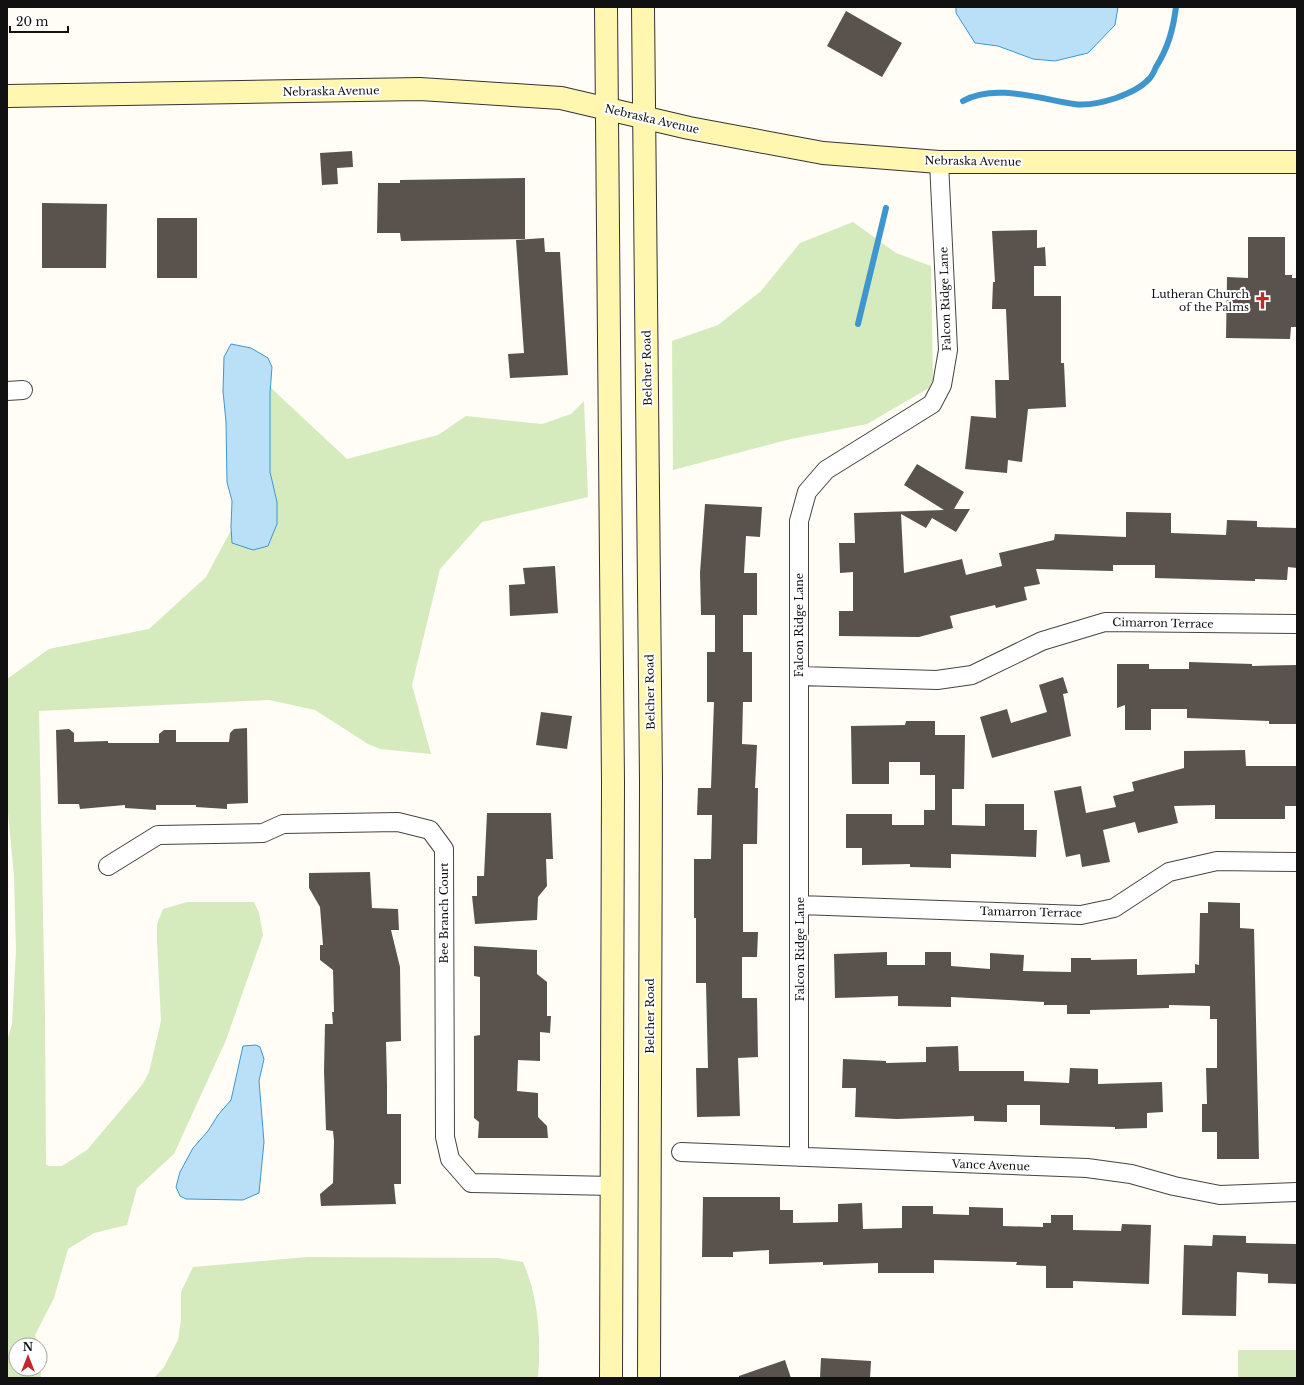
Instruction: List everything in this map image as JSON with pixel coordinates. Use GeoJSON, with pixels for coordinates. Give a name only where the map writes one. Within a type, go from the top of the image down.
{"type":"FeatureCollection","features":[{"type":"Feature","properties":{"kind":"main road"},"geometry":{"type":"LineString","coordinates":[[606,7],[613,783],[611,1378]]}},
{"type":"Feature","properties":{"kind":"main road","name":"Belcher Road"},"geometry":{"type":"LineString","coordinates":[[643,7],[651,773],[649,1378]]}},
{"type":"Feature","properties":{"kind":"main road","name":"Nebraska Avenue"},"geometry":{"type":"LineString","coordinates":[[7,96],[420,89],[561,98],[689,128],[823,153],[939,162],[1297,162]]}},
{"type":"Feature","properties":{"kind":"street","name":"Falcon Ridge Lane"},"geometry":{"type":"LineString","coordinates":[[799,1157],[799,521],[807,492],[826,470],[932,404],[942,385],[948,350],[939,162]]}},
{"type":"Feature","properties":{"kind":"street","name":"Cimarron Terrace"},"geometry":{"type":"LineString","coordinates":[[800,676],[937,680],[972,675],[1042,641],[1105,622],[1297,624]]}},
{"type":"Feature","properties":{"kind":"street","name":"Bee Branch Court"},"geometry":{"type":"LineString","coordinates":[[108,866],[158,835],[263,833],[283,824],[398,822],[430,830],[444,849],[445,1138],[450,1159],[471,1183],[612,1186]]}},
{"type":"Feature","properties":{"kind":"street","name":"Tamarron Terrace"},"geometry":{"type":"LineString","coordinates":[[800,905],[1081,915],[1114,908],[1169,872],[1217,861],[1297,862]]}},
{"type":"Feature","properties":{"kind":"street","name":"Vance Avenue"},"geometry":{"type":"LineString","coordinates":[[681,1152],[1087,1168],[1130,1174],[1174,1186],[1220,1195],[1297,1192]]}},
{"type":"Feature","properties":{"kind":"green space"},"geometry":{"type":"Polygon","coordinates":[[[853,222],[896,253],[931,266],[933,380],[929,388],[867,424],[791,439],[673,470],[672,341],[718,325],[761,291],[800,243],[853,222]]]}},
{"type":"Feature","properties":{"kind":"green space"},"geometry":{"type":"Polygon","coordinates":[[[270,387],[347,459],[438,435],[466,416],[542,424],[571,414],[584,401],[588,497],[482,522],[440,569],[412,685],[431,754],[380,749],[368,744],[315,710],[269,700],[39,711],[45,1015],[46,1164],[48,1166],[62,1166],[87,1150],[142,1085],[149,1072],[161,1021],[157,924],[163,909],[187,902],[254,902],[259,913],[263,935],[226,1040],[174,1154],[137,1188],[127,1225],[94,1233],[68,1249],[54,1298],[35,1335],[36,1337],[8,1337],[8,1377],[41,1378],[7,1378],[7,1041],[12,1024],[16,950],[14,876],[7,802],[7,679],[49,649],[149,629],[206,577],[231,530],[233,543],[253,550],[277,502],[270,472],[270,387]]]}},
{"type":"Feature","properties":{"kind":"green space"},"geometry":{"type":"Polygon","coordinates":[[[307,1257],[498,1258],[523,1262],[533,1290],[538,1319],[538,1378],[154,1378],[164,1367],[178,1340],[181,1319],[181,1292],[193,1267],[307,1257]]]}},
{"type":"Feature","properties":{"kind":"green space"},"geometry":{"type":"Polygon","coordinates":[[[1238,1350],[1297,1350],[1297,1378],[1238,1378],[1238,1350]]]}},
{"type":"Feature","properties":{"kind":"water"},"geometry":{"type":"Polygon","coordinates":[[[956,7],[1118,7],[1115,25],[1088,53],[1055,61],[1033,59],[998,46],[975,43],[956,13],[956,7]]]}},
{"type":"Feature","properties":{"kind":"water"},"geometry":{"type":"Polygon","coordinates":[[[231,344],[251,348],[268,358],[272,367],[270,393],[270,472],[277,502],[277,524],[268,546],[253,550],[232,543],[232,501],[227,482],[226,422],[223,391],[224,357],[231,344]]]}},
{"type":"Feature","properties":{"kind":"water"},"geometry":{"type":"Polygon","coordinates":[[[256,1045],[260,1047],[264,1059],[259,1081],[264,1142],[259,1193],[243,1200],[186,1199],[180,1196],[176,1187],[180,1172],[193,1148],[208,1131],[218,1115],[231,1100],[243,1046],[256,1045]]]}},
{"type":"Feature","properties":{"kind":"building"},"geometry":{"type":"Polygon","coordinates":[[[846,11],[902,43],[882,77],[827,46],[846,11]]]}},
{"type":"Feature","properties":{"kind":"building"},"geometry":{"type":"Polygon","coordinates":[[[352,151],[353,167],[337,168],[338,184],[322,185],[320,153],[352,151]]]}},
{"type":"Feature","properties":{"kind":"building"},"geometry":{"type":"Polygon","coordinates":[[[525,178],[525,239],[401,241],[400,233],[377,233],[378,183],[400,183],[400,180],[525,178]]]}},
{"type":"Feature","properties":{"kind":"building"},"geometry":{"type":"Polygon","coordinates":[[[42,203],[107,204],[106,268],[42,268],[42,203]]]}},
{"type":"Feature","properties":{"kind":"building"},"geometry":{"type":"Polygon","coordinates":[[[157,218],[197,218],[197,278],[157,278],[157,218]]]}},
{"type":"Feature","properties":{"kind":"building"},"geometry":{"type":"Polygon","coordinates":[[[1037,230],[1037,248],[1045,247],[1046,266],[1034,266],[1034,296],[1061,296],[1061,363],[1064,363],[1066,407],[1028,409],[1022,462],[1008,460],[1007,473],[965,469],[971,416],[996,418],[995,380],[1009,380],[1006,309],[992,309],[993,282],[995,282],[992,231],[1037,230]]]}},
{"type":"Feature","properties":{"kind":"building","name":"Lutheran Church of the Palms"},"geometry":{"type":"Polygon","coordinates":[[[1248,237],[1285,237],[1285,275],[1292,275],[1292,278],[1297,278],[1296,327],[1291,327],[1290,339],[1226,338],[1227,277],[1248,278],[1248,237]]]}},
{"type":"Feature","properties":{"kind":"building"},"geometry":{"type":"Polygon","coordinates":[[[544,238],[545,252],[560,252],[568,375],[510,378],[508,354],[524,353],[516,240],[544,238]]]}},
{"type":"Feature","properties":{"kind":"building"},"geometry":{"type":"Polygon","coordinates":[[[917,464],[964,492],[954,509],[970,509],[956,532],[932,518],[926,528],[901,514],[904,573],[962,559],[966,575],[1002,566],[999,553],[1054,540],[1055,534],[1126,537],[1126,512],[1171,513],[1171,533],[1226,535],[1227,520],[1257,521],[1257,527],[1297,528],[1297,568],[1288,567],[1287,580],[1255,579],[1255,581],[1155,578],[1155,565],[1113,565],[1113,571],[1036,569],[1040,584],[1024,587],[1027,600],[996,608],[995,605],[950,616],[953,628],[919,637],[839,636],[839,611],[853,611],[853,572],[840,573],[839,543],[855,543],[854,513],[944,510],[904,485],[917,464]]]}},
{"type":"Feature","properties":{"kind":"building"},"geometry":{"type":"Polygon","coordinates":[[[705,504],[762,507],[760,537],[746,536],[744,573],[757,573],[757,615],[743,615],[743,652],[752,652],[752,702],[743,702],[742,744],[757,745],[755,788],[758,788],[757,844],[743,844],[743,932],[758,932],[757,957],[742,957],[742,998],[757,998],[758,1057],[738,1058],[740,1116],[697,1117],[696,1068],[708,1068],[706,983],[696,983],[694,859],[711,859],[712,815],[697,815],[698,788],[711,788],[714,702],[707,702],[707,652],[715,652],[715,615],[701,615],[700,573],[705,504]]]}},
{"type":"Feature","properties":{"kind":"building"},"geometry":{"type":"Polygon","coordinates":[[[555,566],[558,613],[510,616],[509,585],[525,584],[523,568],[555,566]]]}},
{"type":"Feature","properties":{"kind":"building"},"geometry":{"type":"Polygon","coordinates":[[[1189,662],[1252,664],[1252,666],[1297,665],[1297,724],[1269,724],[1269,721],[1187,718],[1187,709],[1151,709],[1151,730],[1125,730],[1125,705],[1117,708],[1117,664],[1149,664],[1149,669],[1189,669],[1189,662]]]}},
{"type":"Feature","properties":{"kind":"building"},"geometry":{"type":"Polygon","coordinates":[[[1063,677],[1068,693],[1063,694],[1071,736],[992,758],[980,717],[1007,709],[1011,723],[1047,712],[1039,685],[1063,677]]]}},
{"type":"Feature","properties":{"kind":"building"},"geometry":{"type":"Polygon","coordinates":[[[541,712],[572,716],[567,749],[536,745],[541,712]]]}},
{"type":"Feature","properties":{"kind":"building"},"geometry":{"type":"Polygon","coordinates":[[[906,721],[935,721],[935,735],[965,735],[964,789],[952,789],[952,825],[985,826],[985,804],[1024,804],[1024,830],[1037,830],[1036,857],[951,854],[951,868],[910,867],[910,864],[862,865],[862,848],[846,848],[846,814],[892,814],[892,825],[924,825],[924,810],[935,810],[935,775],[920,775],[920,762],[889,762],[889,784],[852,784],[851,726],[905,725],[906,721]]]}},
{"type":"Feature","properties":{"kind":"building"},"geometry":{"type":"Polygon","coordinates":[[[247,728],[248,803],[227,804],[227,809],[196,807],[196,805],[156,805],[156,810],[125,808],[125,805],[80,809],[79,804],[58,804],[56,730],[69,729],[74,733],[74,742],[108,741],[108,743],[159,743],[159,734],[164,730],[176,730],[176,742],[229,742],[230,733],[234,729],[247,728]]]}},
{"type":"Feature","properties":{"kind":"building"},"geometry":{"type":"Polygon","coordinates":[[[1245,750],[1246,766],[1297,766],[1297,806],[1285,806],[1285,819],[1215,819],[1215,805],[1174,806],[1178,823],[1138,833],[1135,822],[1103,830],[1110,862],[1082,867],[1080,854],[1066,857],[1054,791],[1081,786],[1086,813],[1116,807],[1113,796],[1134,791],[1132,782],[1184,768],[1184,751],[1245,750]]]}},
{"type":"Feature","properties":{"kind":"building"},"geometry":{"type":"Polygon","coordinates":[[[487,813],[551,813],[553,859],[546,859],[547,886],[538,897],[537,920],[475,924],[472,896],[477,896],[477,876],[484,876],[487,813]]]}},
{"type":"Feature","properties":{"kind":"building"},"geometry":{"type":"Polygon","coordinates":[[[370,872],[372,908],[398,909],[399,930],[391,930],[400,967],[401,1041],[386,1042],[387,1114],[401,1114],[401,1184],[394,1184],[396,1204],[321,1206],[320,1194],[333,1183],[334,1141],[333,1131],[326,1130],[324,1071],[325,1024],[333,1024],[333,970],[320,960],[320,945],[323,945],[320,907],[309,888],[309,873],[370,872]]]}},
{"type":"Feature","properties":{"kind":"building"},"geometry":{"type":"Polygon","coordinates":[[[1208,902],[1240,903],[1240,928],[1254,929],[1259,1159],[1217,1159],[1217,1132],[1202,1132],[1202,1104],[1207,1104],[1206,1068],[1217,1068],[1217,1019],[1210,1019],[1210,1006],[1169,1005],[1169,1008],[1090,1010],[1090,1014],[1067,1014],[1067,1005],[1044,1005],[1044,1002],[951,997],[951,1007],[898,1006],[898,996],[835,998],[834,954],[887,952],[887,965],[925,965],[925,952],[951,952],[951,966],[990,969],[990,953],[1024,955],[1023,971],[1071,972],[1071,958],[1091,958],[1091,960],[1137,959],[1137,975],[1195,973],[1195,964],[1199,965],[1200,913],[1208,913],[1208,902]]]}},
{"type":"Feature","properties":{"kind":"building"},"geometry":{"type":"Polygon","coordinates":[[[474,946],[537,950],[537,974],[547,982],[547,1016],[551,1016],[550,1033],[540,1032],[540,1061],[518,1060],[517,1091],[538,1093],[538,1117],[547,1126],[548,1138],[478,1138],[479,1122],[474,1118],[474,1036],[480,1035],[480,977],[474,976],[474,946]]]}},
{"type":"Feature","properties":{"kind":"building"},"geometry":{"type":"Polygon","coordinates":[[[958,1046],[959,1071],[1024,1071],[1024,1081],[1069,1083],[1070,1068],[1098,1069],[1098,1084],[1162,1082],[1163,1112],[1147,1113],[1147,1128],[1115,1129],[1115,1127],[1040,1125],[1040,1105],[1007,1105],[1007,1122],[974,1121],[974,1116],[897,1119],[855,1117],[856,1088],[842,1088],[843,1059],[886,1061],[886,1063],[926,1062],[926,1047],[958,1046]]]}},
{"type":"Feature","properties":{"kind":"building"},"geometry":{"type":"Polygon","coordinates":[[[703,1197],[780,1197],[780,1210],[793,1210],[793,1223],[838,1222],[838,1204],[862,1203],[863,1229],[902,1228],[902,1206],[933,1206],[933,1214],[969,1215],[969,1207],[1003,1208],[1003,1226],[1043,1227],[1043,1223],[1051,1223],[1051,1215],[1073,1215],[1073,1230],[1121,1231],[1122,1224],[1151,1225],[1149,1284],[1073,1281],[1073,1288],[1046,1288],[1046,1266],[1016,1265],[1017,1262],[934,1260],[934,1273],[878,1273],[878,1263],[823,1265],[823,1262],[769,1264],[769,1250],[733,1252],[733,1257],[702,1257],[703,1197]]]}},
{"type":"Feature","properties":{"kind":"building"},"geometry":{"type":"Polygon","coordinates":[[[1213,1235],[1246,1236],[1246,1243],[1297,1244],[1297,1284],[1268,1283],[1268,1274],[1237,1272],[1236,1316],[1182,1315],[1184,1245],[1212,1246],[1213,1235]]]}},
{"type":"Feature","properties":{"kind":"building"},"geometry":{"type":"Polygon","coordinates":[[[821,1358],[871,1361],[870,1378],[820,1378],[821,1358]]]}},
{"type":"Feature","properties":{"kind":"building"},"geometry":{"type":"Polygon","coordinates":[[[785,1360],[791,1378],[739,1378],[739,1376],[785,1360]]]}},
{"type":"Feature","properties":{"kind":"waterway"},"geometry":{"type":"LineString","coordinates":[[963,101],[975,96],[989,93],[1003,93],[1033,96],[1074,104],[1084,104],[1106,101],[1129,93],[1141,86],[1153,74],[1164,53],[1176,7]]}},
{"type":"Feature","properties":{"kind":"waterway"},"geometry":{"type":"LineString","coordinates":[[858,324],[886,208]]}},
{"type":"Feature","properties":{"kind":"place","name":"Lutheran Church of the Palms"},"geometry":{"type":"Point","coordinates":[1262,300]}}]}
